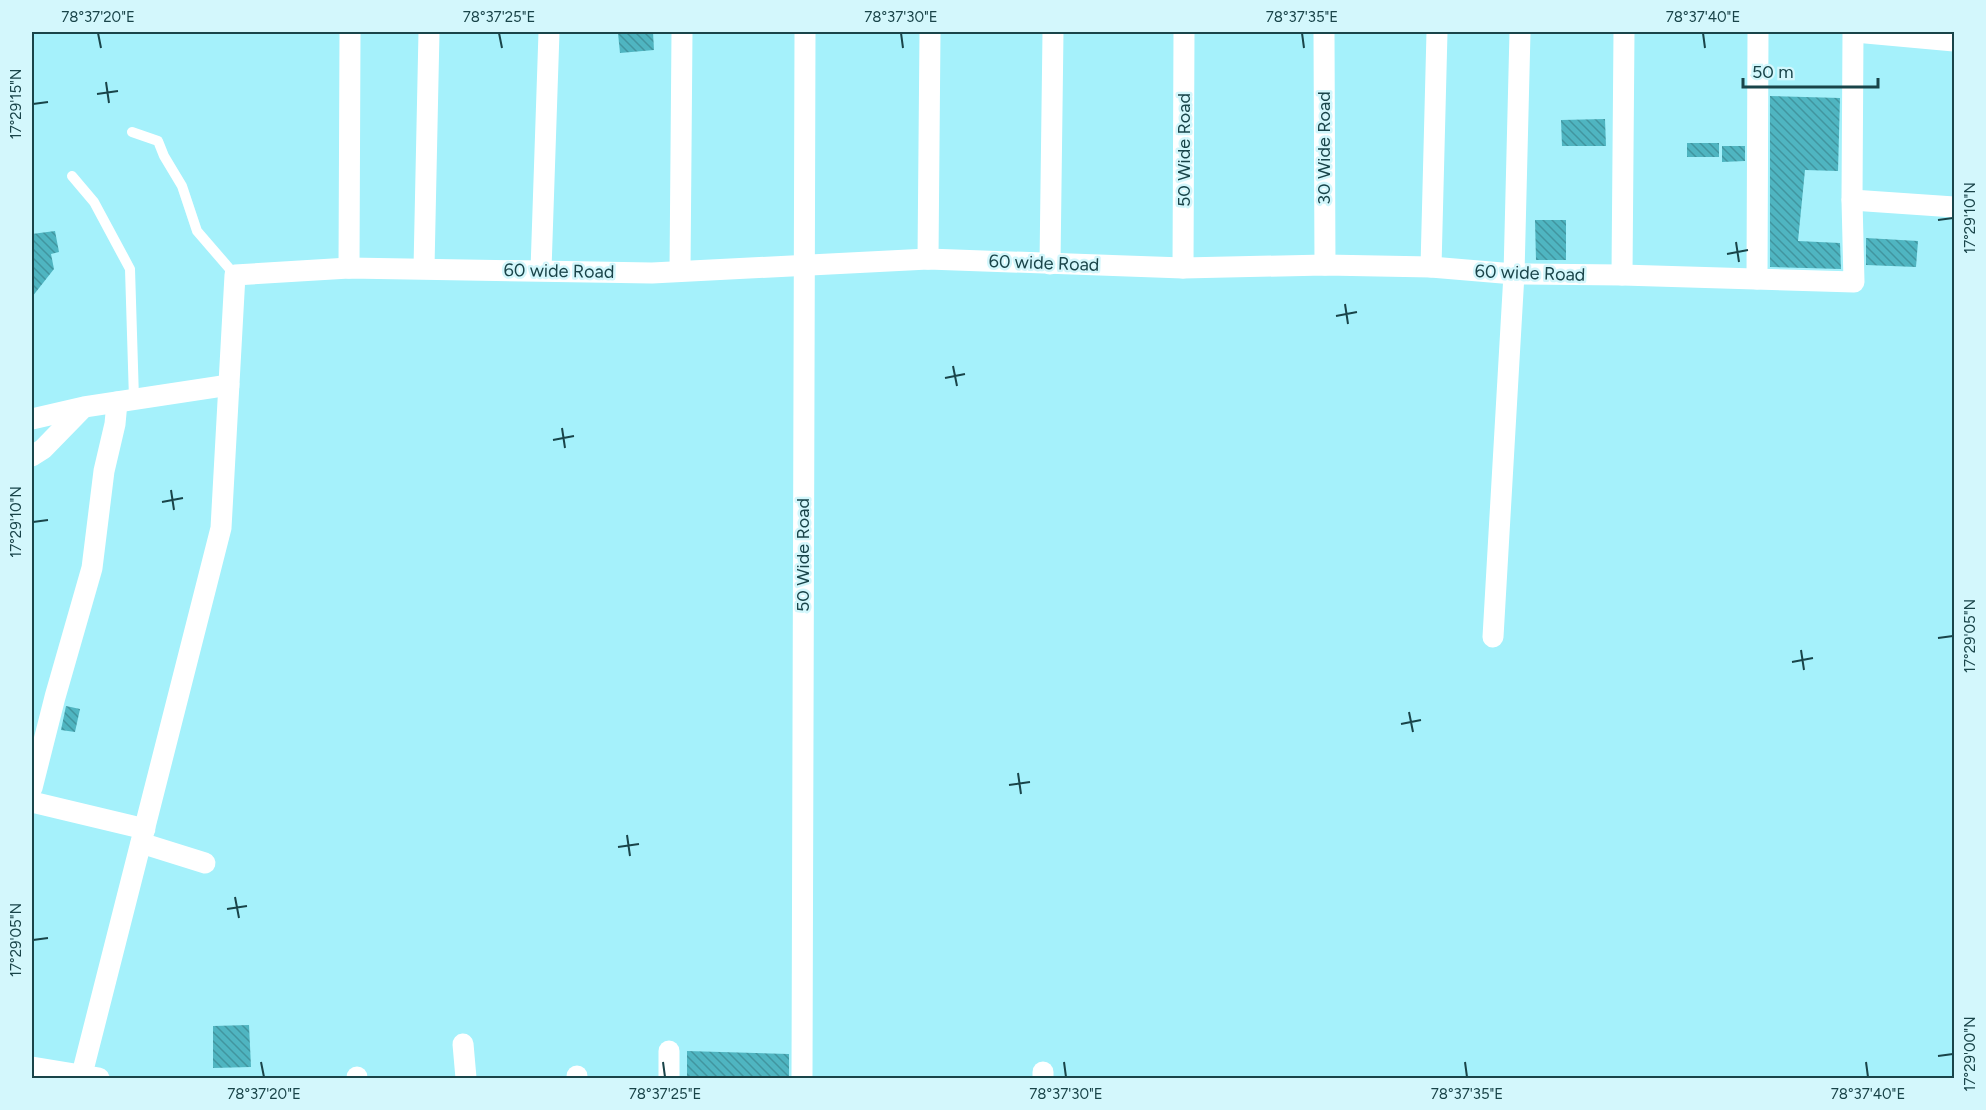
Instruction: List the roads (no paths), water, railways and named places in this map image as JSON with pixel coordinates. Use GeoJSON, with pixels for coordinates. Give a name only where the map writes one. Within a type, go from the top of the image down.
{"type":"FeatureCollection","features":[{"type":"Feature","properties":{"kind":"street"},"geometry":{"type":"LineString","coordinates":[[349,268],[350,32]]}},
{"type":"Feature","properties":{"kind":"street"},"geometry":{"type":"LineString","coordinates":[[424,268],[429,32]]}},
{"type":"Feature","properties":{"kind":"street"},"geometry":{"type":"LineString","coordinates":[[541,270],[549,32]]}},
{"type":"Feature","properties":{"kind":"street"},"geometry":{"type":"LineString","coordinates":[[680,271],[682,32]]}},
{"type":"Feature","properties":{"kind":"street","name":"50 Wide Road"},"geometry":{"type":"LineString","coordinates":[[802,1078],[805,32]]}},
{"type":"Feature","properties":{"kind":"street"},"geometry":{"type":"LineString","coordinates":[[928,259],[930,32]]}},
{"type":"Feature","properties":{"kind":"street"},"geometry":{"type":"LineString","coordinates":[[1050,264],[1053,32]]}},
{"type":"Feature","properties":{"kind":"street","name":"50 Wide Road"},"geometry":{"type":"LineString","coordinates":[[1183,268],[1184,32]]}},
{"type":"Feature","properties":{"kind":"street","name":"30 Wide Road"},"geometry":{"type":"LineString","coordinates":[[1324,32],[1325,264]]}},
{"type":"Feature","properties":{"kind":"street"},"geometry":{"type":"LineString","coordinates":[[1431,267],[1437,32]]}},
{"type":"Feature","properties":{"kind":"street"},"geometry":{"type":"LineString","coordinates":[[1493,637],[1514,274],[1520,32]]}},
{"type":"Feature","properties":{"kind":"street"},"geometry":{"type":"LineString","coordinates":[[1622,275],[1624,32]]}},
{"type":"Feature","properties":{"kind":"street"},"geometry":{"type":"LineString","coordinates":[[1757,279],[1758,32]]}},
{"type":"Feature","properties":{"kind":"street"},"geometry":{"type":"LineString","coordinates":[[1954,40],[1854,32],[1852,200],[1954,207]]}},
{"type":"Feature","properties":{"kind":"street","name":"60 wide Road"},"geometry":{"type":"LineString","coordinates":[[235,275],[349,268],[652,273],[928,259],[1183,268],[1325,264],[1431,267],[1514,274],[1854,282],[1852,200]]}},
{"type":"Feature","properties":{"kind":"street"},"geometry":{"type":"LineString","coordinates":[[32,1067],[87,1077],[143,836],[221,528],[235,275]]}},
{"type":"Feature","properties":{"kind":"street"},"geometry":{"type":"LineString","coordinates":[[32,419],[84,407],[229,385]]}},
{"type":"Feature","properties":{"kind":"street"},"geometry":{"type":"LineString","coordinates":[[32,788],[92,568],[104,471],[115,424],[125,401]]}},
{"type":"Feature","properties":{"kind":"street"},"geometry":{"type":"LineString","coordinates":[[32,456],[43,449],[84,407]]}},
{"type":"Feature","properties":{"kind":"street"},"geometry":{"type":"LineString","coordinates":[[32,802],[143,836],[206,863]]}},
{"type":"Feature","properties":{"kind":"street"},"geometry":{"type":"LineString","coordinates":[[463,1044],[466,1078]]}},
{"type":"Feature","properties":{"kind":"street"},"geometry":{"type":"LineString","coordinates":[[669,1051],[669,1078]]}},
{"type":"Feature","properties":{"kind":"lane"},"geometry":{"type":"LineString","coordinates":[[132,132],[158,141],[182,186],[197,231],[235,275]]}},
{"type":"Feature","properties":{"kind":"lane"},"geometry":{"type":"LineString","coordinates":[[72,176],[94,202],[130,269],[125,401]]}}]}
